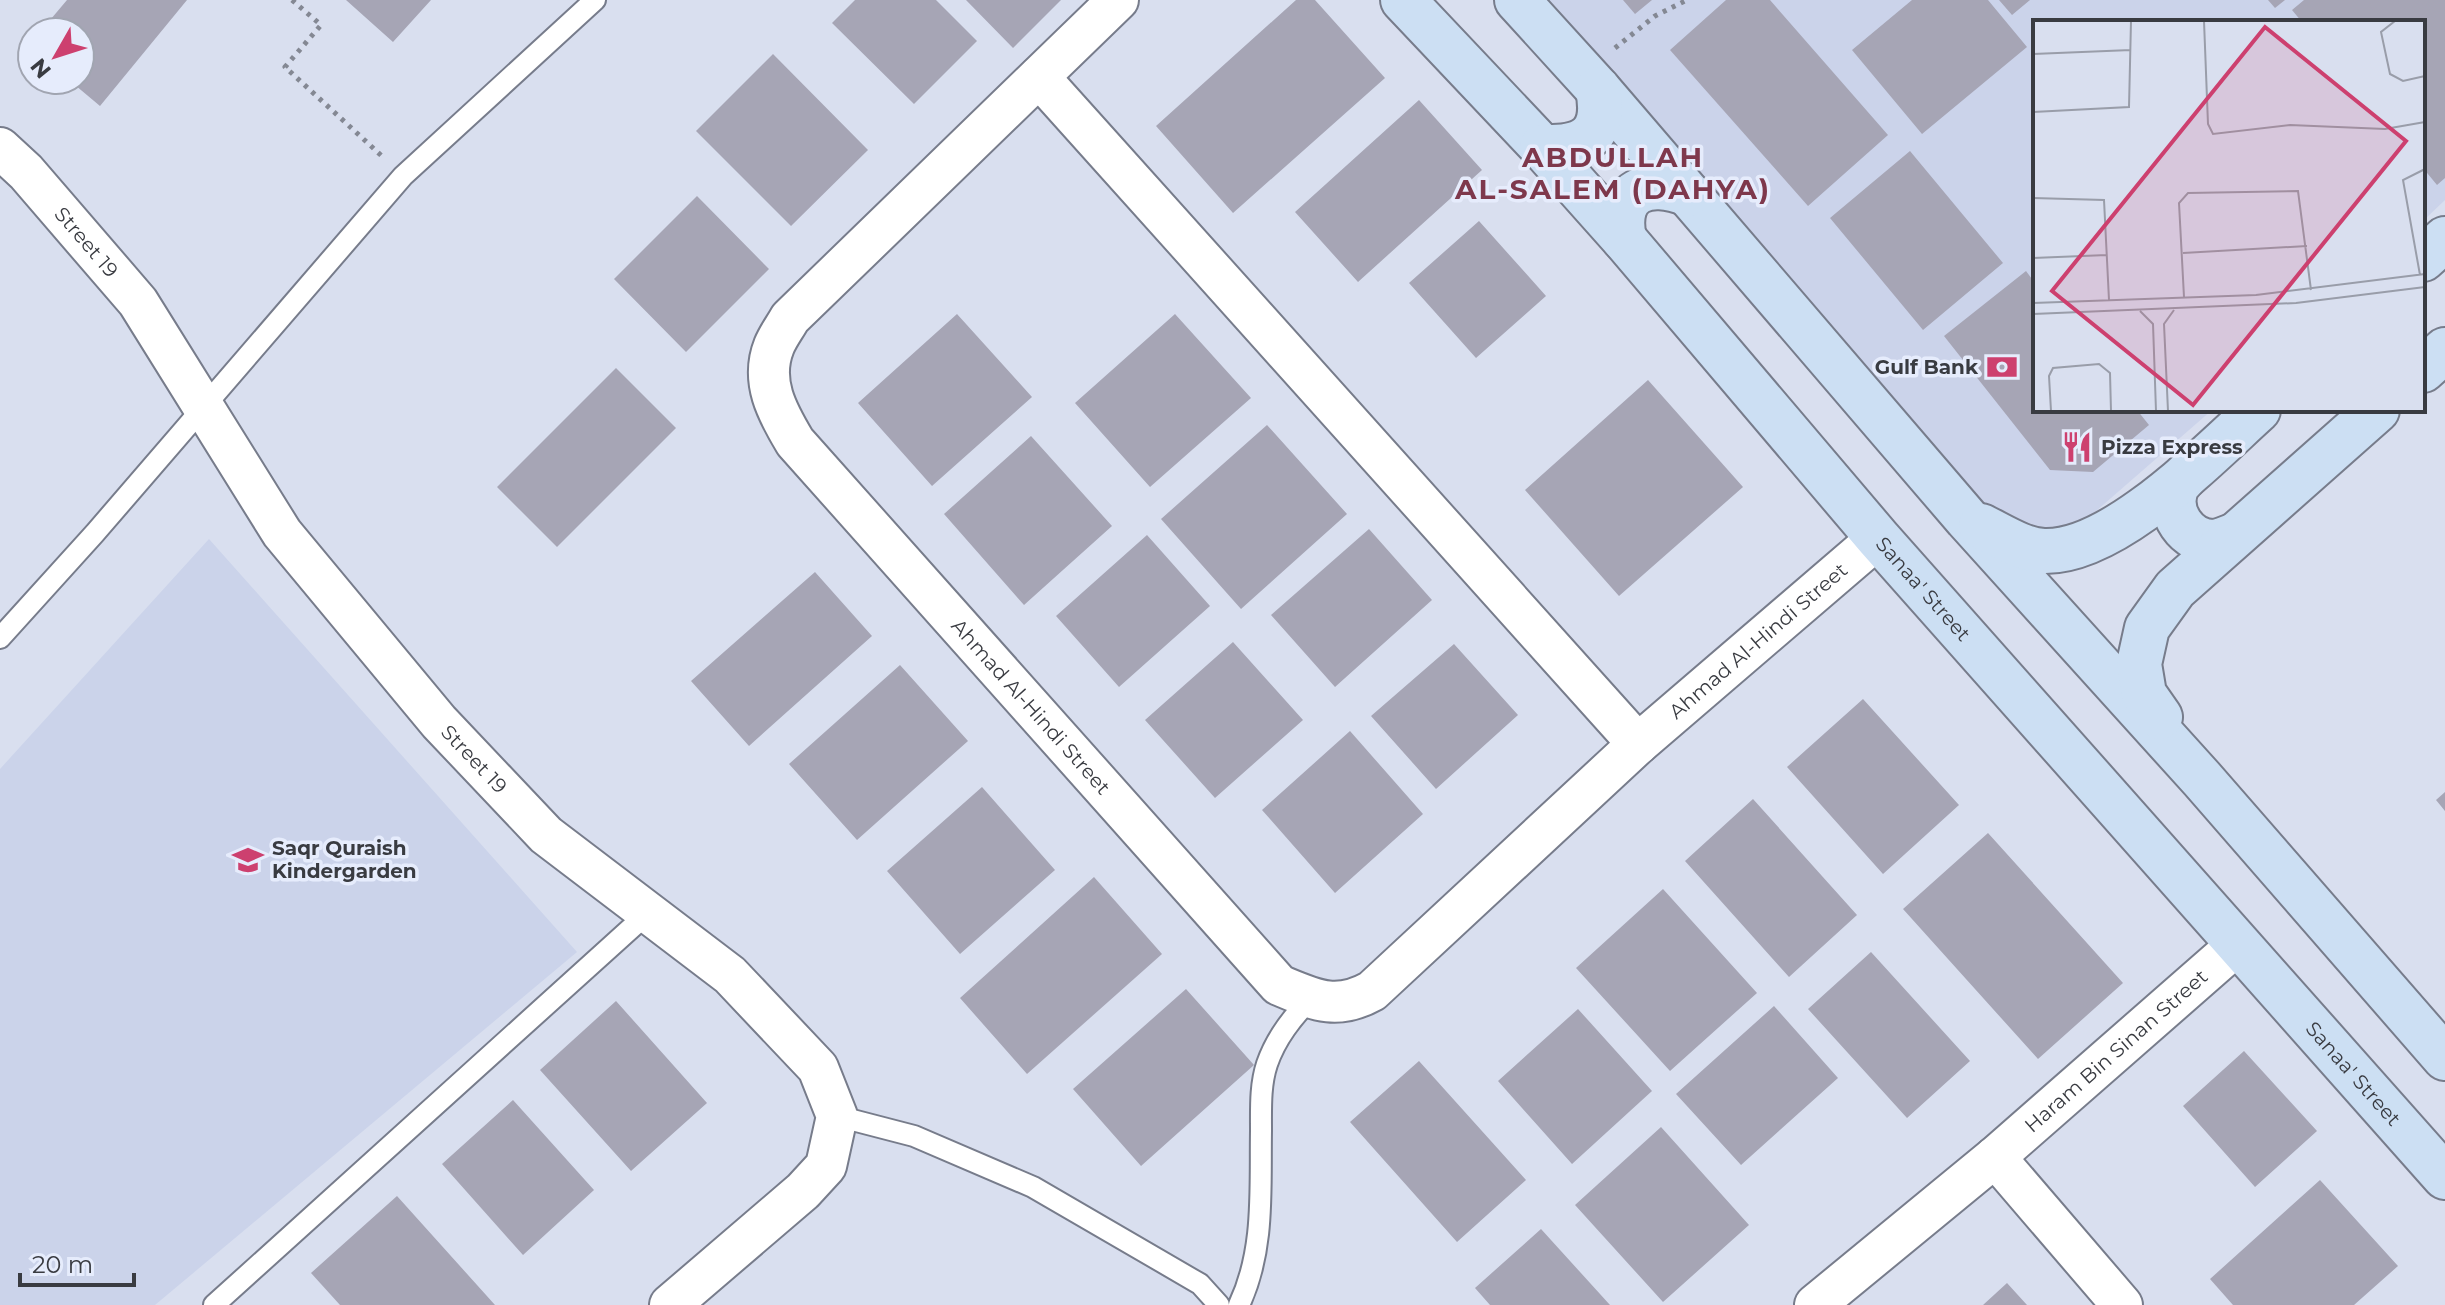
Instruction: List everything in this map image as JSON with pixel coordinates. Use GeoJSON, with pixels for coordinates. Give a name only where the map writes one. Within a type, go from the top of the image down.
{"type":"FeatureCollection","features":[{"type":"Feature","properties":{"kind":"main road","name":"Sanaa' Street"},"geometry":{"type":"LineString","coordinates":[[1403,0],[1624,239],[1878,538],[2445,1177]]}},
{"type":"Feature","properties":{"kind":"main road"},"geometry":{"type":"LineString","coordinates":[[1517,0],[1967,519],[2202,779],[2445,1058]]}},
{"type":"Feature","properties":{"kind":"main road"},"geometry":{"type":"LineString","coordinates":[[1542,147],[1563,147],[1580,142],[1600,123],[1601,108],[1591,82]]}},
{"type":"Feature","properties":{"kind":"main road"},"geometry":{"type":"LineString","coordinates":[[1624,239],[1620,222],[1625,206],[1636,192],[1651,187],[1670,187],[1688,194]]}},
{"type":"Feature","properties":{"kind":"main road"},"geometry":{"type":"LineString","coordinates":[[2425,257],[2445,239]]}},
{"type":"Feature","properties":{"kind":"main road"},"geometry":{"type":"LineString","coordinates":[[2425,368],[2445,350]]}},
{"type":"Feature","properties":{"kind":"main road"},"geometry":{"type":"LineString","coordinates":[[1967,519],[2019,544],[2043,551],[2076,547],[2124,523],[2190,471],[2256,412]]}},
{"type":"Feature","properties":{"kind":"main road"},"geometry":{"type":"LineString","coordinates":[[2202,779],[2144,694],[2139,664],[2147,628],[2175,589],[2375,412]]}},
{"type":"Feature","properties":{"kind":"main road"},"geometry":{"type":"LineString","coordinates":[[2190,471],[2177,486],[2174,506],[2180,525],[2195,538],[2215,542],[2233,536]]}},
{"type":"Feature","properties":{"kind":"street","name":"Ahmad Al-Hindi Street"},"geometry":{"type":"LineString","coordinates":[[1118,0],[790,318],[773,347],[769,380],[776,409],[795,442],[1279,985],[1334,1004],[1356,1000],[1372,991],[1638,744],[1878,538]]}},
{"type":"Feature","properties":{"kind":"street"},"geometry":{"type":"LineString","coordinates":[[1039,77],[1638,744]]}},
{"type":"Feature","properties":{"kind":"street","name":"Street 19"},"geometry":{"type":"LineString","coordinates":[[0,148],[26,172],[138,302],[282,533],[439,722],[546,835],[730,975],[818,1068],[837,1116]]}},
{"type":"Feature","properties":{"kind":"street","name":"Haram Bin Sinan Street"},"geometry":{"type":"LineString","coordinates":[[1815,1305],[1995,1157],[2237,945]]}},
{"type":"Feature","properties":{"kind":"street"},"geometry":{"type":"LineString","coordinates":[[670,1305],[803,1191],[826,1166],[837,1116]]}},
{"type":"Feature","properties":{"kind":"street"},"geometry":{"type":"LineString","coordinates":[[1995,1157],[2122,1305]]}},
{"type":"Feature","properties":{"kind":"lane"},"geometry":{"type":"LineString","coordinates":[[0,638],[403,176],[595,0]]}},
{"type":"Feature","properties":{"kind":"lane"},"geometry":{"type":"LineString","coordinates":[[214,1305],[649,912]]}},
{"type":"Feature","properties":{"kind":"lane"},"geometry":{"type":"LineString","coordinates":[[1239,1305],[1254,1263],[1259,1234],[1262,1091],[1267,1065],[1292,1018],[1311,998]]}},
{"type":"Feature","properties":{"kind":"lane"},"geometry":{"type":"LineString","coordinates":[[837,1116],[914,1136],[1033,1187],[1200,1284],[1219,1305]]}},
{"type":"Feature","properties":{"kind":"path"},"geometry":{"type":"LineString","coordinates":[[292,0],[321,25],[285,67],[403,176]]}},
{"type":"Feature","properties":{"kind":"path"},"geometry":{"type":"LineString","coordinates":[[1591,82],[1655,16],[1687,0]]}},
{"type":"Feature","properties":{"kind":"shaded area"},"geometry":{"type":"Polygon","coordinates":[[[1528,0],[2445,0],[2445,200],[2425,219],[2425,20],[2033,20],[2033,412],[2210,412],[2072,532],[2033,537],[1975,509],[1528,0]]]}},
{"type":"Feature","properties":{"kind":"shaded area","name":"Saqr Quraish Kindergarden"},"geometry":{"type":"Polygon","coordinates":[[[209,539],[577,952],[155,1305],[0,1305],[0,769],[209,539]]]}},
{"type":"Feature","properties":{"kind":"building"},"geometry":{"type":"Polygon","coordinates":[[[67,0],[187,0],[100,106],[88,96],[96,96],[96,16],[54,16],[67,0]]]}},
{"type":"Feature","properties":{"kind":"building"},"geometry":{"type":"Polygon","coordinates":[[[346,0],[431,0],[393,42],[346,0]]]}},
{"type":"Feature","properties":{"kind":"building"},"geometry":{"type":"Polygon","coordinates":[[[855,0],[936,0],[977,41],[914,104],[832,23],[855,0]]]}},
{"type":"Feature","properties":{"kind":"building"},"geometry":{"type":"Polygon","coordinates":[[[966,0],[1061,0],[1013,48],[966,0]]]}},
{"type":"Feature","properties":{"kind":"building"},"geometry":{"type":"Polygon","coordinates":[[[1296,0],[1315,0],[1385,78],[1233,213],[1156,126],[1296,0]]]}},
{"type":"Feature","properties":{"kind":"building"},"geometry":{"type":"Polygon","coordinates":[[[1623,0],[1652,0],[1635,14],[1623,0]]]}},
{"type":"Feature","properties":{"kind":"building"},"geometry":{"type":"Polygon","coordinates":[[[1726,0],[1770,0],[1888,135],[1808,206],[1670,50],[1726,0]]]}},
{"type":"Feature","properties":{"kind":"building"},"geometry":{"type":"Polygon","coordinates":[[[1912,0],[1988,0],[2027,47],[1922,134],[1852,50],[1912,0]]]}},
{"type":"Feature","properties":{"kind":"building"},"geometry":{"type":"Polygon","coordinates":[[[1999,0],[2030,0],[2012,15],[1999,0]]]}},
{"type":"Feature","properties":{"kind":"building"},"geometry":{"type":"Polygon","coordinates":[[[2268,0],[2285,0],[2275,8],[2268,0]]]}},
{"type":"Feature","properties":{"kind":"building"},"geometry":{"type":"Polygon","coordinates":[[[2304,0],[2445,0],[2445,178],[2437,185],[2425,170],[2425,20],[2300,20],[2292,10],[2304,0]]]}},
{"type":"Feature","properties":{"kind":"building"},"geometry":{"type":"Polygon","coordinates":[[[773,54],[868,150],[791,226],[696,131],[773,54]]]}},
{"type":"Feature","properties":{"kind":"building"},"geometry":{"type":"Polygon","coordinates":[[[1419,100],[1482,170],[1358,282],[1295,212],[1419,100]]]}},
{"type":"Feature","properties":{"kind":"building"},"geometry":{"type":"Polygon","coordinates":[[[1910,151],[2003,263],[1923,330],[1830,218],[1910,151]]]}},
{"type":"Feature","properties":{"kind":"building"},"geometry":{"type":"Polygon","coordinates":[[[697,196],[769,269],[686,352],[614,279],[697,196]]]}},
{"type":"Feature","properties":{"kind":"building"},"geometry":{"type":"Polygon","coordinates":[[[1479,221],[1546,296],[1476,358],[1409,283],[1479,221]]]}},
{"type":"Feature","properties":{"kind":"building"},"geometry":{"type":"Polygon","coordinates":[[[2026,271],[2033,280],[2033,412],[2139,412],[2149,425],[2093,472],[2050,470],[1944,336],[2026,271]]]}},
{"type":"Feature","properties":{"kind":"building"},"geometry":{"type":"Polygon","coordinates":[[[957,314],[1032,397],[932,486],[858,403],[957,314]]]}},
{"type":"Feature","properties":{"kind":"building"},"geometry":{"type":"Polygon","coordinates":[[[1175,314],[1251,398],[1150,487],[1075,403],[1175,314]]]}},
{"type":"Feature","properties":{"kind":"building"},"geometry":{"type":"Polygon","coordinates":[[[616,368],[676,428],[557,547],[497,487],[616,368]]]}},
{"type":"Feature","properties":{"kind":"building"},"geometry":{"type":"Polygon","coordinates":[[[1648,380],[1743,487],[1619,596],[1525,490],[1648,380]]]}},
{"type":"Feature","properties":{"kind":"building"},"geometry":{"type":"Polygon","coordinates":[[[1267,425],[1347,514],[1241,609],[1161,519],[1267,425]]]}},
{"type":"Feature","properties":{"kind":"building"},"geometry":{"type":"Polygon","coordinates":[[[1031,436],[1112,526],[1024,605],[944,514],[1031,436]]]}},
{"type":"Feature","properties":{"kind":"building"},"geometry":{"type":"Polygon","coordinates":[[[1369,529],[1432,600],[1335,687],[1271,615],[1369,529]]]}},
{"type":"Feature","properties":{"kind":"building"},"geometry":{"type":"Polygon","coordinates":[[[1147,535],[1210,606],[1119,687],[1056,616],[1147,535]]]}},
{"type":"Feature","properties":{"kind":"building"},"geometry":{"type":"Polygon","coordinates":[[[815,572],[872,636],[749,746],[691,681],[815,572]]]}},
{"type":"Feature","properties":{"kind":"building"},"geometry":{"type":"Polygon","coordinates":[[[1233,642],[1303,720],[1215,798],[1145,720],[1233,642]]]}},
{"type":"Feature","properties":{"kind":"building"},"geometry":{"type":"Polygon","coordinates":[[[1454,644],[1518,715],[1436,789],[1371,716],[1454,644]]]}},
{"type":"Feature","properties":{"kind":"building"},"geometry":{"type":"Polygon","coordinates":[[[900,665],[968,741],[857,840],[789,764],[900,665]]]}},
{"type":"Feature","properties":{"kind":"building"},"geometry":{"type":"Polygon","coordinates":[[[1863,699],[1959,805],[1883,874],[1787,767],[1863,699]]]}},
{"type":"Feature","properties":{"kind":"building"},"geometry":{"type":"Polygon","coordinates":[[[1350,731],[1423,814],[1335,893],[1262,810],[1350,731]]]}},
{"type":"Feature","properties":{"kind":"building"},"geometry":{"type":"Polygon","coordinates":[[[982,787],[1055,870],[960,954],[887,871],[982,787]]]}},
{"type":"Feature","properties":{"kind":"building"},"geometry":{"type":"Polygon","coordinates":[[[2445,792],[2445,811],[2436,800],[2445,792]]]}},
{"type":"Feature","properties":{"kind":"building"},"geometry":{"type":"Polygon","coordinates":[[[1753,799],[1857,915],[1789,977],[1685,861],[1753,799]]]}},
{"type":"Feature","properties":{"kind":"building"},"geometry":{"type":"Polygon","coordinates":[[[1988,833],[2123,983],[2038,1059],[1903,909],[1988,833]]]}},
{"type":"Feature","properties":{"kind":"building"},"geometry":{"type":"Polygon","coordinates":[[[1094,877],[1162,954],[1027,1074],[960,998],[1094,877]]]}},
{"type":"Feature","properties":{"kind":"building"},"geometry":{"type":"Polygon","coordinates":[[[1663,889],[1757,993],[1670,1071],[1576,968],[1663,889]]]}},
{"type":"Feature","properties":{"kind":"building"},"geometry":{"type":"Polygon","coordinates":[[[1871,952],[1970,1061],[1907,1118],[1808,1009],[1871,952]]]}},
{"type":"Feature","properties":{"kind":"building"},"geometry":{"type":"Polygon","coordinates":[[[1186,989],[1254,1065],[1141,1166],[1073,1089],[1186,989]]]}},
{"type":"Feature","properties":{"kind":"building"},"geometry":{"type":"Polygon","coordinates":[[[616,1001],[707,1103],[631,1171],[540,1070],[616,1001]]]}},
{"type":"Feature","properties":{"kind":"building"},"geometry":{"type":"Polygon","coordinates":[[[1774,1006],[1838,1078],[1741,1165],[1676,1094],[1774,1006]]]}},
{"type":"Feature","properties":{"kind":"building"},"geometry":{"type":"Polygon","coordinates":[[[1578,1009],[1652,1091],[1572,1164],[1498,1081],[1578,1009]]]}},
{"type":"Feature","properties":{"kind":"building"},"geometry":{"type":"Polygon","coordinates":[[[2244,1051],[2317,1131],[2255,1187],[2183,1106],[2244,1051]]]}},
{"type":"Feature","properties":{"kind":"building"},"geometry":{"type":"Polygon","coordinates":[[[1419,1061],[1526,1180],[1457,1242],[1350,1122],[1419,1061]]]}},
{"type":"Feature","properties":{"kind":"building"},"geometry":{"type":"Polygon","coordinates":[[[513,1100],[594,1190],[523,1255],[442,1164],[513,1100]]]}},
{"type":"Feature","properties":{"kind":"building"},"geometry":{"type":"Polygon","coordinates":[[[1661,1127],[1749,1225],[1663,1302],[1575,1205],[1661,1127]]]}},
{"type":"Feature","properties":{"kind":"building"},"geometry":{"type":"Polygon","coordinates":[[[2320,1180],[2398,1266],[2354,1305],[2233,1305],[2210,1279],[2320,1180]]]}},
{"type":"Feature","properties":{"kind":"building"},"geometry":{"type":"Polygon","coordinates":[[[397,1196],[495,1305],[340,1305],[311,1273],[397,1196]]]}},
{"type":"Feature","properties":{"kind":"building"},"geometry":{"type":"Polygon","coordinates":[[[1541,1229],[1610,1305],[1490,1305],[1475,1288],[1541,1229]]]}},
{"type":"Feature","properties":{"kind":"building"},"geometry":{"type":"Polygon","coordinates":[[[2007,1283],[2027,1305],[1983,1305],[2007,1283]]]}},
{"type":"Feature","properties":{"kind":"place","name":"Gulf Bank"},"geometry":{"type":"Point","coordinates":[2002,367]}},
{"type":"Feature","properties":{"kind":"place","name":"Pizza Express"},"geometry":{"type":"Point","coordinates":[2077,447]}},
{"type":"Feature","properties":{"kind":"place","name":"Saqr Quraish Kindergarden"},"geometry":{"type":"Point","coordinates":[248,860]}},
{"type":"Feature","properties":{"kind":"district","name":"ABDULLAH AL-SALEM (DAHYA)"},"geometry":{"type":"Point","coordinates":[1613,173]}}]}
